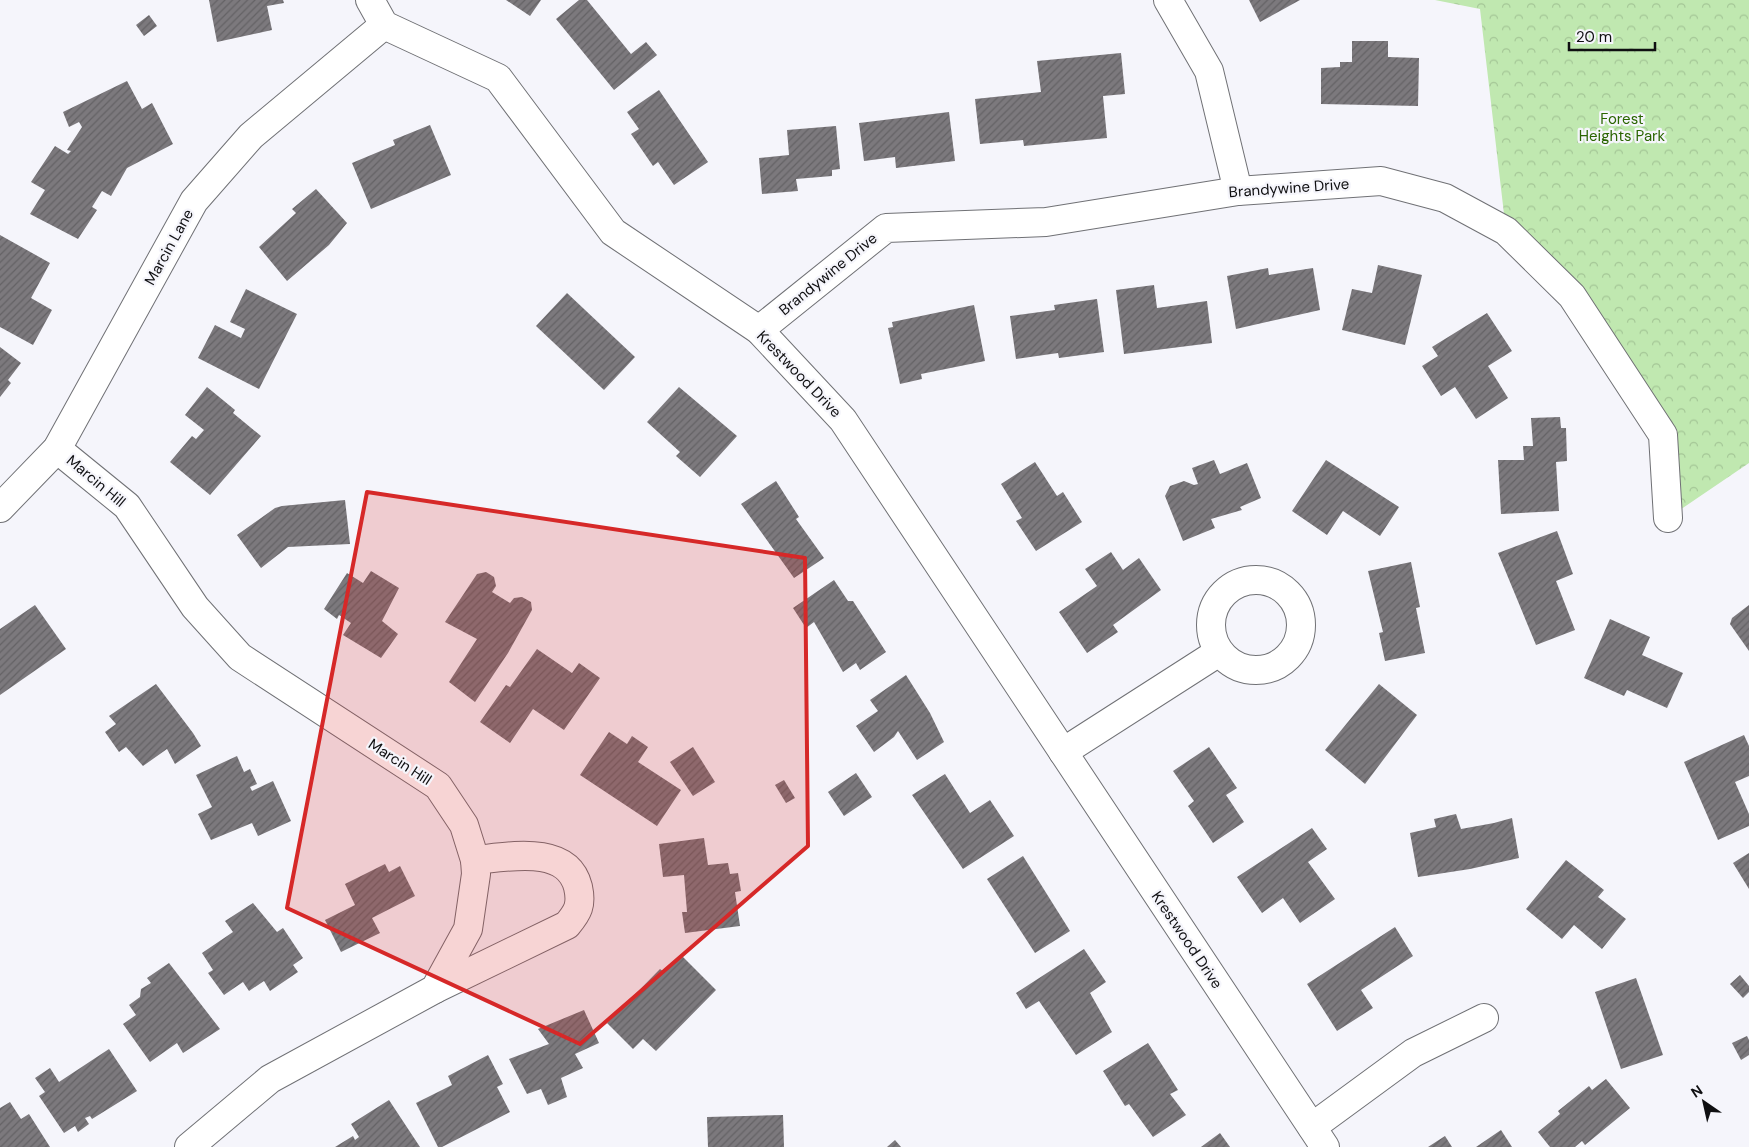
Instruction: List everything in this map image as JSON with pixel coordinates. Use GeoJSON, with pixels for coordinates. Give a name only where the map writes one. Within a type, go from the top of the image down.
{"type":"FeatureCollection","features":[{"type":"Feature","properties":{"kind":"street"},"geometry":{"type":"LineString","coordinates":[[370,0],[384,25]]}},
{"type":"Feature","properties":{"kind":"street"},"geometry":{"type":"LineString","coordinates":[[1168,0],[1208,71],[1238,191]]}},
{"type":"Feature","properties":{"kind":"street","name":"Krestwood Drive"},"geometry":{"type":"LineString","coordinates":[[384,25],[498,78],[613,232],[759,330],[843,420],[1318,1137],[1413,1053],[1484,1018]]}},
{"type":"Feature","properties":{"kind":"street","name":"Marcin Lane"},"geometry":{"type":"LineString","coordinates":[[0,508],[57,449],[194,201],[251,136],[384,25]]}},
{"type":"Feature","properties":{"kind":"street","name":"Brandywine Drive"},"geometry":{"type":"LineString","coordinates":[[759,330],[886,228],[1046,222],[1238,191],[1381,181],[1445,198],[1506,231],[1572,296],[1663,435],[1668,518]]}},
{"type":"Feature","properties":{"kind":"street","name":"Marcin Hill"},"geometry":{"type":"LineString","coordinates":[[57,449],[127,506],[195,607],[240,657],[438,786],[464,825],[475,860],[476,874],[468,929],[435,989]]}},
{"type":"Feature","properties":{"kind":"street"},"geometry":{"type":"LineString","coordinates":[[1063,752],[1219,652]]}},
{"type":"Feature","properties":{"kind":"street"},"geometry":{"type":"LineString","coordinates":[[189,1147],[270,1079],[435,989],[567,925],[578,912],[580,895],[576,878],[566,866],[553,860],[536,856],[475,860]]}},
{"type":"Feature","properties":{"kind":"highlighted area"},"geometry":{"type":"Polygon","coordinates":[[[367,492],[805,558],[808,846],[580,1044],[287,908],[367,492]]]}},
{"type":"Feature","properties":{"kind":"green space","name":"Forest Heights Park"},"geometry":{"type":"Polygon","coordinates":[[[1435,0],[1749,0],[1749,463],[1668,518],[1663,435],[1506,231],[1480,9],[1435,0]]]}},
{"type":"Feature","properties":{"kind":"building"},"geometry":{"type":"Polygon","coordinates":[[[209,0],[283,0],[284,3],[267,6],[272,30],[217,42],[209,0]]]}},
{"type":"Feature","properties":{"kind":"building"},"geometry":{"type":"Polygon","coordinates":[[[506,0],[541,0],[530,16],[506,0]]]}},
{"type":"Feature","properties":{"kind":"building"},"geometry":{"type":"Polygon","coordinates":[[[579,0],[587,0],[631,54],[646,42],[657,55],[614,90],[556,19],[579,0]]]}},
{"type":"Feature","properties":{"kind":"building"},"geometry":{"type":"Polygon","coordinates":[[[1249,0],[1300,0],[1260,22],[1249,0]]]}},
{"type":"Feature","properties":{"kind":"building"},"geometry":{"type":"Polygon","coordinates":[[[149,15],[157,26],[144,36],[136,25],[149,15]]]}},
{"type":"Feature","properties":{"kind":"building"},"geometry":{"type":"Polygon","coordinates":[[[1352,41],[1388,41],[1388,57],[1419,58],[1418,106],[1321,104],[1321,68],[1340,67],[1340,62],[1352,62],[1352,41]]]}},
{"type":"Feature","properties":{"kind":"building"},"geometry":{"type":"Polygon","coordinates":[[[1121,53],[1125,94],[1103,96],[1107,138],[1024,146],[1023,140],[980,144],[975,99],[1041,92],[1037,61],[1121,53]]]}},
{"type":"Feature","properties":{"kind":"building"},"geometry":{"type":"Polygon","coordinates":[[[127,81],[142,109],[152,103],[173,144],[127,168],[111,196],[102,191],[92,207],[97,210],[78,239],[30,214],[45,190],[31,182],[55,146],[68,154],[71,151],[67,150],[82,127],[79,122],[69,127],[63,112],[127,81]]]}},
{"type":"Feature","properties":{"kind":"building"},"geometry":{"type":"Polygon","coordinates":[[[659,90],[708,162],[674,185],[658,162],[653,166],[631,134],[639,129],[627,112],[659,90]]]}},
{"type":"Feature","properties":{"kind":"building"},"geometry":{"type":"Polygon","coordinates":[[[949,112],[955,161],[896,168],[895,157],[864,161],[859,123],[949,112]]]}},
{"type":"Feature","properties":{"kind":"building"},"geometry":{"type":"Polygon","coordinates":[[[430,125],[451,175],[371,209],[352,163],[395,145],[393,140],[430,125]]]}},
{"type":"Feature","properties":{"kind":"building"},"geometry":{"type":"Polygon","coordinates":[[[836,126],[840,169],[832,170],[832,176],[796,179],[798,191],[762,194],[759,158],[789,155],[787,130],[836,126]]]}},
{"type":"Feature","properties":{"kind":"building"},"geometry":{"type":"Polygon","coordinates":[[[316,189],[347,223],[329,245],[287,281],[259,247],[296,213],[292,209],[316,189]]]}},
{"type":"Feature","properties":{"kind":"building"},"geometry":{"type":"Polygon","coordinates":[[[0,235],[50,263],[31,298],[52,310],[33,345],[0,327],[0,235]]]}},
{"type":"Feature","properties":{"kind":"building"},"geometry":{"type":"Polygon","coordinates":[[[1378,265],[1422,275],[1405,345],[1342,330],[1352,289],[1372,293],[1378,265]]]}},
{"type":"Feature","properties":{"kind":"building"},"geometry":{"type":"Polygon","coordinates":[[[1268,268],[1269,275],[1313,268],[1320,310],[1236,329],[1227,276],[1268,268]]]}},
{"type":"Feature","properties":{"kind":"building"},"geometry":{"type":"Polygon","coordinates":[[[1154,285],[1157,308],[1207,301],[1212,343],[1124,354],[1116,290],[1154,285]]]}},
{"type":"Feature","properties":{"kind":"building"},"geometry":{"type":"Polygon","coordinates":[[[246,289],[297,314],[259,389],[198,358],[215,325],[241,338],[245,329],[230,322],[246,289]]]}},
{"type":"Feature","properties":{"kind":"building"},"geometry":{"type":"Polygon","coordinates":[[[567,293],[635,357],[604,390],[536,326],[567,293]]]}},
{"type":"Feature","properties":{"kind":"building"},"geometry":{"type":"Polygon","coordinates":[[[1097,299],[1104,352],[1059,358],[1058,353],[1016,359],[1010,316],[1055,310],[1054,305],[1097,299]]]}},
{"type":"Feature","properties":{"kind":"building"},"geometry":{"type":"Polygon","coordinates":[[[974,305],[985,361],[921,374],[922,379],[900,384],[888,328],[893,327],[892,322],[974,305]]]}},
{"type":"Feature","properties":{"kind":"building"},"geometry":{"type":"Polygon","coordinates":[[[1487,313],[1512,351],[1488,366],[1508,398],[1476,419],[1455,387],[1441,396],[1422,366],[1438,356],[1432,347],[1487,313]]]}},
{"type":"Feature","properties":{"kind":"building"},"geometry":{"type":"Polygon","coordinates":[[[0,347],[21,363],[8,380],[11,383],[0,397],[0,347]]]}},
{"type":"Feature","properties":{"kind":"building"},"geometry":{"type":"Polygon","coordinates":[[[207,387],[235,410],[233,413],[261,436],[210,495],[170,462],[192,436],[196,439],[204,430],[185,415],[207,387]]]}},
{"type":"Feature","properties":{"kind":"building"},"geometry":{"type":"Polygon","coordinates":[[[679,387],[737,436],[700,477],[676,456],[680,452],[647,422],[679,387]]]}},
{"type":"Feature","properties":{"kind":"building"},"geometry":{"type":"Polygon","coordinates":[[[1560,417],[1561,428],[1566,428],[1567,461],[1556,462],[1559,511],[1501,514],[1498,460],[1524,460],[1523,446],[1533,446],[1531,418],[1560,417]]]}},
{"type":"Feature","properties":{"kind":"building"},"geometry":{"type":"Polygon","coordinates":[[[1214,460],[1220,474],[1247,463],[1261,498],[1240,507],[1242,510],[1211,519],[1215,528],[1183,541],[1165,496],[1170,486],[1184,481],[1194,485],[1198,484],[1192,468],[1214,460]]]}},
{"type":"Feature","properties":{"kind":"building"},"geometry":{"type":"Polygon","coordinates":[[[1326,460],[1399,507],[1380,536],[1343,511],[1327,535],[1292,511],[1326,460]]]}},
{"type":"Feature","properties":{"kind":"building"},"geometry":{"type":"Polygon","coordinates":[[[1035,462],[1057,496],[1063,492],[1082,522],[1036,551],[1016,521],[1022,518],[1001,484],[1035,462]]]}},
{"type":"Feature","properties":{"kind":"building"},"geometry":{"type":"Polygon","coordinates":[[[776,481],[799,517],[796,519],[824,558],[794,578],[741,504],[776,481]]]}},
{"type":"Feature","properties":{"kind":"building"},"geometry":{"type":"Polygon","coordinates":[[[345,500],[350,544],[288,547],[261,568],[237,535],[275,508],[345,500]]]}},
{"type":"Feature","properties":{"kind":"building"},"geometry":{"type":"Polygon","coordinates":[[[1557,531],[1573,574],[1556,581],[1575,630],[1536,645],[1498,553],[1557,531]]]}},
{"type":"Feature","properties":{"kind":"building"},"geometry":{"type":"Polygon","coordinates":[[[1111,552],[1123,570],[1139,558],[1161,590],[1113,625],[1118,632],[1087,653],[1059,612],[1097,586],[1085,569],[1111,552]]]}},
{"type":"Feature","properties":{"kind":"building"},"geometry":{"type":"Polygon","coordinates":[[[1411,562],[1420,607],[1416,608],[1425,653],[1385,661],[1379,633],[1383,632],[1368,571],[1411,562]]]}},
{"type":"Feature","properties":{"kind":"building"},"geometry":{"type":"Polygon","coordinates":[[[371,571],[399,588],[382,621],[398,634],[381,658],[343,635],[351,623],[339,615],[337,619],[324,609],[347,573],[363,583],[371,571]]]}},
{"type":"Feature","properties":{"kind":"building"},"geometry":{"type":"Polygon","coordinates":[[[486,572],[494,577],[496,586],[492,592],[510,603],[514,598],[522,597],[531,602],[532,610],[508,653],[475,702],[449,682],[477,639],[445,622],[477,574],[486,572]]]}},
{"type":"Feature","properties":{"kind":"building"},"geometry":{"type":"Polygon","coordinates":[[[834,580],[848,601],[853,601],[886,652],[860,670],[856,663],[843,672],[814,622],[806,628],[793,608],[834,580]]]}},
{"type":"Feature","properties":{"kind":"building"},"geometry":{"type":"Polygon","coordinates":[[[35,605],[66,649],[0,695],[0,629],[35,605]]]}},
{"type":"Feature","properties":{"kind":"building"},"geometry":{"type":"Polygon","coordinates":[[[1749,605],[1749,651],[1730,624],[1732,618],[1749,605]]]}},
{"type":"Feature","properties":{"kind":"building"},"geometry":{"type":"Polygon","coordinates":[[[1610,619],[1650,637],[1642,655],[1683,673],[1667,708],[1627,690],[1624,696],[1584,678],[1610,619]]]}},
{"type":"Feature","properties":{"kind":"building"},"geometry":{"type":"Polygon","coordinates":[[[537,649],[572,673],[579,663],[600,678],[564,730],[533,709],[510,743],[480,722],[506,685],[510,687],[537,649]]]}},
{"type":"Feature","properties":{"kind":"building"},"geometry":{"type":"Polygon","coordinates":[[[906,675],[930,713],[944,742],[917,760],[898,731],[894,737],[874,752],[856,726],[878,711],[870,700],[906,675]]]}},
{"type":"Feature","properties":{"kind":"building"},"geometry":{"type":"Polygon","coordinates":[[[156,684],[201,746],[175,764],[167,749],[143,766],[126,747],[119,752],[105,732],[116,724],[109,716],[156,684]]]}},
{"type":"Feature","properties":{"kind":"building"},"geometry":{"type":"Polygon","coordinates":[[[1379,684],[1417,715],[1365,784],[1325,750],[1379,684]]]}},
{"type":"Feature","properties":{"kind":"building"},"geometry":{"type":"Polygon","coordinates":[[[609,732],[627,744],[632,736],[648,747],[638,762],[681,790],[657,826],[580,775],[609,732]]]}},
{"type":"Feature","properties":{"kind":"building"},"geometry":{"type":"Polygon","coordinates":[[[1744,735],[1749,746],[1749,776],[1735,782],[1749,814],[1749,826],[1718,840],[1684,762],[1744,735]]]}},
{"type":"Feature","properties":{"kind":"building"},"geometry":{"type":"Polygon","coordinates":[[[693,747],[715,782],[693,796],[670,762],[693,747]]]}},
{"type":"Feature","properties":{"kind":"building"},"geometry":{"type":"Polygon","coordinates":[[[1209,747],[1237,788],[1226,795],[1244,822],[1213,843],[1188,806],[1194,801],[1173,771],[1209,747]]]}},
{"type":"Feature","properties":{"kind":"building"},"geometry":{"type":"Polygon","coordinates":[[[237,756],[244,772],[250,769],[257,784],[250,787],[252,791],[273,781],[291,821],[258,836],[252,823],[211,840],[198,814],[212,807],[196,775],[237,756]]]}},
{"type":"Feature","properties":{"kind":"building"},"geometry":{"type":"Polygon","coordinates":[[[856,773],[872,797],[844,816],[828,792],[856,773]]]}},
{"type":"Feature","properties":{"kind":"building"},"geometry":{"type":"Polygon","coordinates":[[[945,774],[970,813],[990,800],[1014,836],[963,869],[912,795],[945,774]]]}},
{"type":"Feature","properties":{"kind":"building"},"geometry":{"type":"Polygon","coordinates":[[[784,780],[795,798],[786,803],[775,785],[784,780]]]}},
{"type":"Feature","properties":{"kind":"building"},"geometry":{"type":"Polygon","coordinates":[[[1456,814],[1461,829],[1512,818],[1519,858],[1470,869],[1418,877],[1410,833],[1436,827],[1434,819],[1456,814]]]}},
{"type":"Feature","properties":{"kind":"building"},"geometry":{"type":"Polygon","coordinates":[[[1312,828],[1327,849],[1308,862],[1335,899],[1300,923],[1283,898],[1262,913],[1237,877],[1312,828]]]}},
{"type":"Feature","properties":{"kind":"building"},"geometry":{"type":"Polygon","coordinates":[[[704,838],[708,865],[728,863],[730,874],[738,873],[741,891],[735,892],[740,926],[685,933],[682,912],[687,912],[684,875],[663,877],[659,844],[704,838]]]}},
{"type":"Feature","properties":{"kind":"building"},"geometry":{"type":"Polygon","coordinates":[[[1749,853],[1749,889],[1733,863],[1749,853]]]}},
{"type":"Feature","properties":{"kind":"building"},"geometry":{"type":"Polygon","coordinates":[[[1023,856],[1070,931],[1035,953],[987,879],[1023,856]]]}},
{"type":"Feature","properties":{"kind":"building"},"geometry":{"type":"Polygon","coordinates":[[[1566,860],[1604,890],[1598,897],[1626,919],[1602,949],[1574,925],[1562,939],[1526,909],[1566,860]]]}},
{"type":"Feature","properties":{"kind":"building"},"geometry":{"type":"Polygon","coordinates":[[[385,864],[389,872],[400,866],[415,896],[372,918],[380,933],[341,952],[325,920],[355,905],[345,884],[385,864]]]}},
{"type":"Feature","properties":{"kind":"building"},"geometry":{"type":"Polygon","coordinates":[[[253,903],[277,932],[283,928],[303,958],[293,965],[298,972],[270,991],[264,981],[249,991],[243,982],[224,995],[208,973],[213,970],[202,953],[233,932],[225,921],[253,903]]]}},
{"type":"Feature","properties":{"kind":"building"},"geometry":{"type":"Polygon","coordinates":[[[1395,927],[1413,956],[1361,990],[1373,1008],[1337,1031],[1307,984],[1395,927]]]}},
{"type":"Feature","properties":{"kind":"building"},"geometry":{"type":"Polygon","coordinates":[[[1084,949],[1106,982],[1090,993],[1112,1032],[1076,1055],[1039,1001],[1026,1009],[1016,993],[1084,949]]]}},
{"type":"Feature","properties":{"kind":"building"},"geometry":{"type":"Polygon","coordinates":[[[681,955],[716,990],[656,1051],[643,1039],[633,1049],[607,1023],[660,969],[664,972],[681,955]]]}},
{"type":"Feature","properties":{"kind":"building"},"geometry":{"type":"Polygon","coordinates":[[[169,963],[220,1029],[183,1053],[177,1043],[150,1062],[123,1024],[136,1015],[129,1005],[140,997],[141,989],[151,983],[147,978],[169,963]]]}},
{"type":"Feature","properties":{"kind":"building"},"geometry":{"type":"Polygon","coordinates":[[[1740,975],[1749,986],[1749,992],[1743,998],[1730,984],[1740,975]]]}},
{"type":"Feature","properties":{"kind":"building"},"geometry":{"type":"Polygon","coordinates":[[[1636,978],[1663,1055],[1621,1069],[1595,992],[1636,978]]]}},
{"type":"Feature","properties":{"kind":"building"},"geometry":{"type":"Polygon","coordinates":[[[584,1010],[599,1043],[575,1054],[583,1068],[561,1078],[567,1097],[548,1105],[541,1089],[527,1094],[509,1059],[549,1044],[538,1029],[584,1010]]]}},
{"type":"Feature","properties":{"kind":"building"},"geometry":{"type":"Polygon","coordinates":[[[1747,1036],[1749,1040],[1749,1055],[1741,1060],[1732,1043],[1747,1036]]]}},
{"type":"Feature","properties":{"kind":"building"},"geometry":{"type":"Polygon","coordinates":[[[1148,1043],[1178,1090],[1170,1094],[1186,1115],[1153,1137],[1129,1104],[1125,1106],[1103,1071],[1148,1043]]]}},
{"type":"Feature","properties":{"kind":"building"},"geometry":{"type":"Polygon","coordinates":[[[109,1049],[137,1091],[92,1119],[90,1116],[85,1118],[89,1124],[78,1132],[75,1126],[64,1133],[39,1096],[45,1092],[35,1078],[50,1068],[59,1082],[109,1049]]]}},
{"type":"Feature","properties":{"kind":"building"},"geometry":{"type":"Polygon","coordinates":[[[488,1055],[503,1084],[497,1087],[510,1112],[442,1147],[438,1147],[416,1103],[452,1085],[448,1076],[488,1055]]]}},
{"type":"Feature","properties":{"kind":"building"},"geometry":{"type":"Polygon","coordinates":[[[1606,1079],[1630,1108],[1585,1145],[1582,1141],[1575,1147],[1550,1147],[1538,1132],[1560,1114],[1558,1111],[1589,1086],[1592,1090],[1606,1079]]]}},
{"type":"Feature","properties":{"kind":"building"},"geometry":{"type":"Polygon","coordinates":[[[389,1100],[420,1147],[335,1147],[353,1136],[355,1140],[359,1137],[351,1124],[389,1100]]]}},
{"type":"Feature","properties":{"kind":"building"},"geometry":{"type":"Polygon","coordinates":[[[10,1102],[21,1119],[29,1114],[50,1147],[0,1147],[0,1108],[10,1102]]]}},
{"type":"Feature","properties":{"kind":"building"},"geometry":{"type":"Polygon","coordinates":[[[783,1115],[784,1147],[708,1147],[707,1117],[783,1115]]]}},
{"type":"Feature","properties":{"kind":"building"},"geometry":{"type":"Polygon","coordinates":[[[1501,1130],[1512,1147],[1476,1147],[1501,1130]]]}},
{"type":"Feature","properties":{"kind":"building"},"geometry":{"type":"Polygon","coordinates":[[[1220,1133],[1230,1147],[1201,1147],[1220,1133]]]}},
{"type":"Feature","properties":{"kind":"building"},"geometry":{"type":"Polygon","coordinates":[[[1445,1136],[1452,1147],[1428,1147],[1445,1136]]]}},
{"type":"Feature","properties":{"kind":"building"},"geometry":{"type":"Polygon","coordinates":[[[895,1140],[901,1147],[887,1147],[895,1140]]]}}]}
